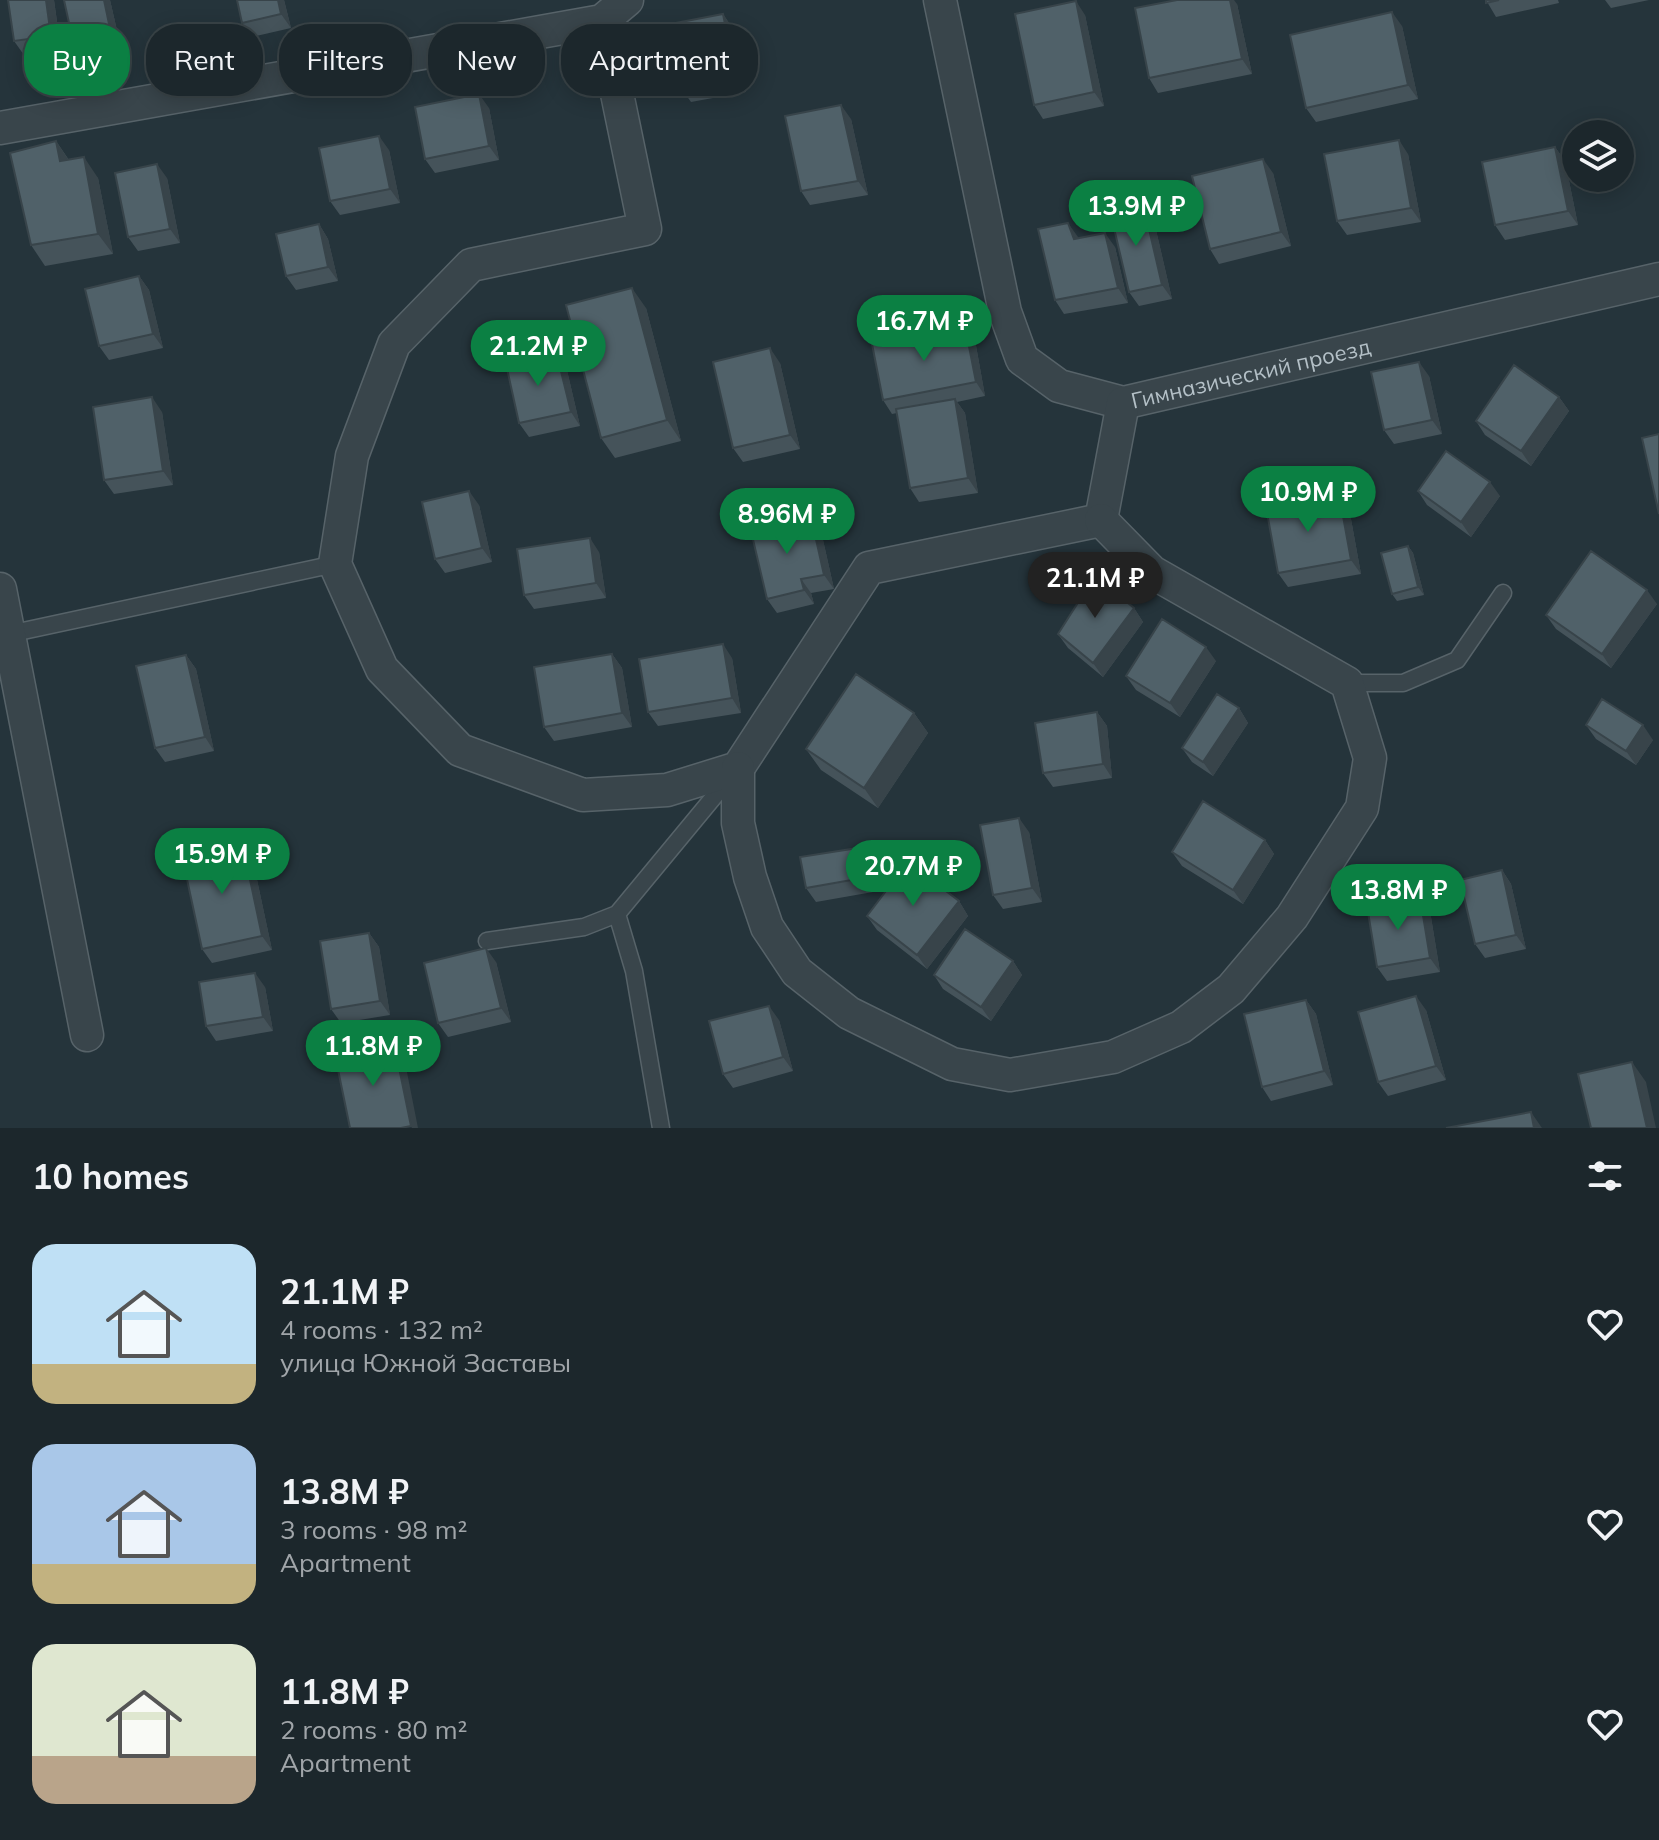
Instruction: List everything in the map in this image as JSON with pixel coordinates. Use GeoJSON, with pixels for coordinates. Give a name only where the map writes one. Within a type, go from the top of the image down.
{"type":"FeatureCollection","features":[{"type":"Feature","properties":{"kind":"street"},"geometry":{"type":"LineString","coordinates":[[0,128],[602,21],[627,0]]}},
{"type":"Feature","properties":{"kind":"street","name":"Гимназический проезд"},"geometry":{"type":"LineString","coordinates":[[940,0],[1005,312],[1022,359],[1059,386],[1123,403],[1659,279]]}},
{"type":"Feature","properties":{"kind":"street"},"geometry":{"type":"LineString","coordinates":[[602,21],[645,229],[471,265],[394,344],[352,456],[335,564],[382,669],[460,750],[583,795],[667,790],[738,768]]}},
{"type":"Feature","properties":{"kind":"street"},"geometry":{"type":"LineString","coordinates":[[1101,520],[1123,403]]}},
{"type":"Feature","properties":{"kind":"street"},"geometry":{"type":"LineString","coordinates":[[1101,520],[1152,572],[1347,683],[1370,758],[1362,808],[1292,917],[1231,989],[1181,1027],[1113,1057],[1010,1075],[952,1064],[849,1013],[797,972],[767,927],[750,877],[738,823],[738,768],[869,568],[1101,520]]}},
{"type":"Feature","properties":{"kind":"street"},"geometry":{"type":"LineString","coordinates":[[0,589],[87,1035]]}},
{"type":"Feature","properties":{"kind":"lane"},"geometry":{"type":"LineString","coordinates":[[9,634],[335,564]]}},
{"type":"Feature","properties":{"kind":"lane"},"geometry":{"type":"LineString","coordinates":[[1347,683],[1403,683],[1457,660],[1503,593]]}},
{"type":"Feature","properties":{"kind":"lane"},"geometry":{"type":"LineString","coordinates":[[487,941],[584,927],[617,914],[738,768]]}},
{"type":"Feature","properties":{"kind":"lane"},"geometry":{"type":"LineString","coordinates":[[617,914],[634,971],[661,1128]]}},
{"type":"Feature","properties":{"kind":"building"},"geometry":{"type":"Polygon","coordinates":[[[8,0],[46,0],[49,24],[24,24],[24,40],[14,41],[8,0]]]}},
{"type":"Feature","properties":{"kind":"building"},"geometry":{"type":"Polygon","coordinates":[[[64,0],[104,0],[109,24],[69,24],[64,0]]]}},
{"type":"Feature","properties":{"kind":"building"},"geometry":{"type":"Polygon","coordinates":[[[237,0],[278,0],[281,14],[242,23],[237,0]]]}},
{"type":"Feature","properties":{"kind":"building"},"geometry":{"type":"Polygon","coordinates":[[[1177,0],[1230,0],[1242,59],[1149,78],[1135,8],[1177,0]]]}},
{"type":"Feature","properties":{"kind":"building"},"geometry":{"type":"Polygon","coordinates":[[[1076,1],[1094,92],[1034,105],[1015,14],[1076,1]]]}},
{"type":"Feature","properties":{"kind":"building"},"geometry":{"type":"Polygon","coordinates":[[[1392,12],[1408,85],[1306,108],[1290,35],[1392,12]]]}},
{"type":"Feature","properties":{"kind":"building"},"geometry":{"type":"Polygon","coordinates":[[[723,14],[725,24],[670,24],[723,14]]]}},
{"type":"Feature","properties":{"kind":"building"},"geometry":{"type":"Polygon","coordinates":[[[479,96],[489,146],[425,159],[415,107],[479,96]]]}},
{"type":"Feature","properties":{"kind":"building"},"geometry":{"type":"Polygon","coordinates":[[[841,105],[858,181],[801,191],[785,116],[841,105]]]}},
{"type":"Feature","properties":{"kind":"building"},"geometry":{"type":"Polygon","coordinates":[[[379,136],[390,189],[330,201],[319,148],[379,136]]]}},
{"type":"Feature","properties":{"kind":"building"},"geometry":{"type":"Polygon","coordinates":[[[1399,140],[1411,208],[1337,221],[1324,154],[1399,140]]]}},
{"type":"Feature","properties":{"kind":"building"},"geometry":{"type":"Polygon","coordinates":[[[56,141],[60,161],[84,157],[98,234],[31,245],[10,153],[56,141]]]}},
{"type":"Feature","properties":{"kind":"building"},"geometry":{"type":"Polygon","coordinates":[[[1555,147],[1568,211],[1495,225],[1482,162],[1555,147]]]}},
{"type":"Feature","properties":{"kind":"building"},"geometry":{"type":"Polygon","coordinates":[[[1263,159],[1281,232],[1210,249],[1192,176],[1263,159]]]}},
{"type":"Feature","properties":{"kind":"building"},"geometry":{"type":"Polygon","coordinates":[[[157,164],[170,229],[128,237],[115,173],[157,164]]]}},
{"type":"Feature","properties":{"kind":"building"},"geometry":{"type":"Polygon","coordinates":[[[1143,203],[1162,285],[1129,292],[1110,211],[1143,203]]]}},
{"type":"Feature","properties":{"kind":"building"},"geometry":{"type":"Polygon","coordinates":[[[1068,223],[1074,239],[1105,233],[1118,288],[1055,300],[1038,229],[1068,223]]]}},
{"type":"Feature","properties":{"kind":"building"},"geometry":{"type":"Polygon","coordinates":[[[319,224],[328,267],[286,276],[276,234],[319,224]]]}},
{"type":"Feature","properties":{"kind":"building"},"geometry":{"type":"Polygon","coordinates":[[[139,276],[153,334],[99,346],[85,289],[139,276]]]}},
{"type":"Feature","properties":{"kind":"building"},"geometry":{"type":"Polygon","coordinates":[[[632,288],[667,420],[601,438],[566,305],[632,288]]]}},
{"type":"Feature","properties":{"kind":"building"},"geometry":{"type":"Polygon","coordinates":[[[965,326],[976,382],[883,400],[872,344],[965,326]]]}},
{"type":"Feature","properties":{"kind":"building"},"geometry":{"type":"Polygon","coordinates":[[[770,348],[790,435],[733,448],[713,362],[770,348]]]}},
{"type":"Feature","properties":{"kind":"building"},"geometry":{"type":"Polygon","coordinates":[[[556,351],[571,412],[519,423],[506,364],[556,351]]]}},
{"type":"Feature","properties":{"kind":"building"},"geometry":{"type":"Polygon","coordinates":[[[1419,362],[1432,420],[1384,430],[1371,372],[1419,362]]]}},
{"type":"Feature","properties":{"kind":"building"},"geometry":{"type":"Polygon","coordinates":[[[1514,365],[1559,397],[1521,451],[1476,421],[1514,365]]]}},
{"type":"Feature","properties":{"kind":"building"},"geometry":{"type":"Polygon","coordinates":[[[152,397],[163,471],[104,480],[93,407],[152,397]]]}},
{"type":"Feature","properties":{"kind":"building"},"geometry":{"type":"Polygon","coordinates":[[[955,399],[968,478],[910,488],[896,409],[955,399]]]}},
{"type":"Feature","properties":{"kind":"building"},"geometry":{"type":"Polygon","coordinates":[[[1659,434],[1659,514],[1642,438],[1659,434]]]}},
{"type":"Feature","properties":{"kind":"building"},"geometry":{"type":"Polygon","coordinates":[[[1446,451],[1490,482],[1461,522],[1418,491],[1446,451]]]}},
{"type":"Feature","properties":{"kind":"building"},"geometry":{"type":"Polygon","coordinates":[[[469,491],[482,548],[435,559],[422,502],[469,491]]]}},
{"type":"Feature","properties":{"kind":"building"},"geometry":{"type":"Polygon","coordinates":[[[1339,494],[1351,560],[1278,573],[1266,507],[1339,494]]]}},
{"type":"Feature","properties":{"kind":"building"},"geometry":{"type":"Polygon","coordinates":[[[811,517],[824,575],[801,579],[804,590],[767,599],[751,531],[811,517]]]}},
{"type":"Feature","properties":{"kind":"building"},"geometry":{"type":"Polygon","coordinates":[[[590,538],[596,583],[524,595],[517,549],[590,538]]]}},
{"type":"Feature","properties":{"kind":"building"},"geometry":{"type":"Polygon","coordinates":[[[1408,546],[1418,587],[1392,594],[1381,553],[1408,546]]]}},
{"type":"Feature","properties":{"kind":"building"},"geometry":{"type":"Polygon","coordinates":[[[1591,551],[1647,590],[1602,654],[1546,615],[1591,551]]]}},
{"type":"Feature","properties":{"kind":"building"},"geometry":{"type":"Polygon","coordinates":[[[1095,576],[1134,608],[1093,663],[1058,634],[1095,576]]]}},
{"type":"Feature","properties":{"kind":"building"},"geometry":{"type":"Polygon","coordinates":[[[1162,619],[1206,647],[1170,703],[1126,676],[1162,619]]]}},
{"type":"Feature","properties":{"kind":"building"},"geometry":{"type":"Polygon","coordinates":[[[723,644],[732,698],[648,712],[639,659],[723,644]]]}},
{"type":"Feature","properties":{"kind":"building"},"geometry":{"type":"Polygon","coordinates":[[[612,654],[622,713],[544,727],[534,667],[612,654]]]}},
{"type":"Feature","properties":{"kind":"building"},"geometry":{"type":"Polygon","coordinates":[[[186,655],[205,737],[155,748],[136,666],[186,655]]]}},
{"type":"Feature","properties":{"kind":"building"},"geometry":{"type":"Polygon","coordinates":[[[856,674],[914,713],[864,788],[806,749],[856,674]]]}},
{"type":"Feature","properties":{"kind":"building"},"geometry":{"type":"Polygon","coordinates":[[[1217,694],[1239,708],[1203,762],[1182,748],[1217,694]]]}},
{"type":"Feature","properties":{"kind":"building"},"geometry":{"type":"Polygon","coordinates":[[[1602,699],[1643,725],[1626,751],[1586,725],[1602,699]]]}},
{"type":"Feature","properties":{"kind":"building"},"geometry":{"type":"Polygon","coordinates":[[[1097,712],[1103,764],[1043,773],[1035,723],[1097,712]]]}},
{"type":"Feature","properties":{"kind":"building"},"geometry":{"type":"Polygon","coordinates":[[[1203,801],[1265,840],[1233,890],[1172,852],[1203,801]]]}},
{"type":"Feature","properties":{"kind":"building"},"geometry":{"type":"Polygon","coordinates":[[[1019,818],[1032,888],[993,895],[980,825],[1019,818]]]}},
{"type":"Feature","properties":{"kind":"building"},"geometry":{"type":"Polygon","coordinates":[[[242,842],[262,936],[202,949],[182,856],[242,842]]]}},
{"type":"Feature","properties":{"kind":"building"},"geometry":{"type":"Polygon","coordinates":[[[858,848],[863,878],[806,888],[800,857],[858,848]]]}},
{"type":"Feature","properties":{"kind":"building"},"geometry":{"type":"Polygon","coordinates":[[[908,862],[959,901],[917,955],[867,916],[908,862]]]}},
{"type":"Feature","properties":{"kind":"building"},"geometry":{"type":"Polygon","coordinates":[[[1502,870],[1516,935],[1475,944],[1460,880],[1502,870]]]}},
{"type":"Feature","properties":{"kind":"building"},"geometry":{"type":"Polygon","coordinates":[[[1420,897],[1430,958],[1377,967],[1367,906],[1420,897]]]}},
{"type":"Feature","properties":{"kind":"building"},"geometry":{"type":"Polygon","coordinates":[[[965,929],[1013,961],[981,1007],[934,975],[965,929]]]}},
{"type":"Feature","properties":{"kind":"building"},"geometry":{"type":"Polygon","coordinates":[[[369,933],[380,1001],[331,1009],[320,941],[369,933]]]}},
{"type":"Feature","properties":{"kind":"building"},"geometry":{"type":"Polygon","coordinates":[[[486,948],[501,1008],[438,1023],[424,963],[486,948]]]}},
{"type":"Feature","properties":{"kind":"building"},"geometry":{"type":"Polygon","coordinates":[[[255,973],[263,1017],[206,1026],[199,982],[255,973]]]}},
{"type":"Feature","properties":{"kind":"building"},"geometry":{"type":"Polygon","coordinates":[[[1416,996],[1436,1066],[1378,1082],[1358,1012],[1416,996]]]}},
{"type":"Feature","properties":{"kind":"building"},"geometry":{"type":"Polygon","coordinates":[[[1306,1000],[1324,1071],[1262,1087],[1244,1014],[1306,1000]]]}},
{"type":"Feature","properties":{"kind":"building"},"geometry":{"type":"Polygon","coordinates":[[[769,1006],[783,1057],[723,1074],[709,1021],[769,1006]]]}},
{"type":"Feature","properties":{"kind":"building"},"geometry":{"type":"Polygon","coordinates":[[[394,1043],[411,1126],[350,1128],[335,1055],[394,1043]]]}},
{"type":"Feature","properties":{"kind":"building"},"geometry":{"type":"Polygon","coordinates":[[[1632,1062],[1647,1128],[1591,1128],[1578,1074],[1632,1062]]]}},
{"type":"Feature","properties":{"kind":"building"},"geometry":{"type":"Polygon","coordinates":[[[1531,1112],[1534,1128],[1446,1128],[1531,1112]]]}}]}
